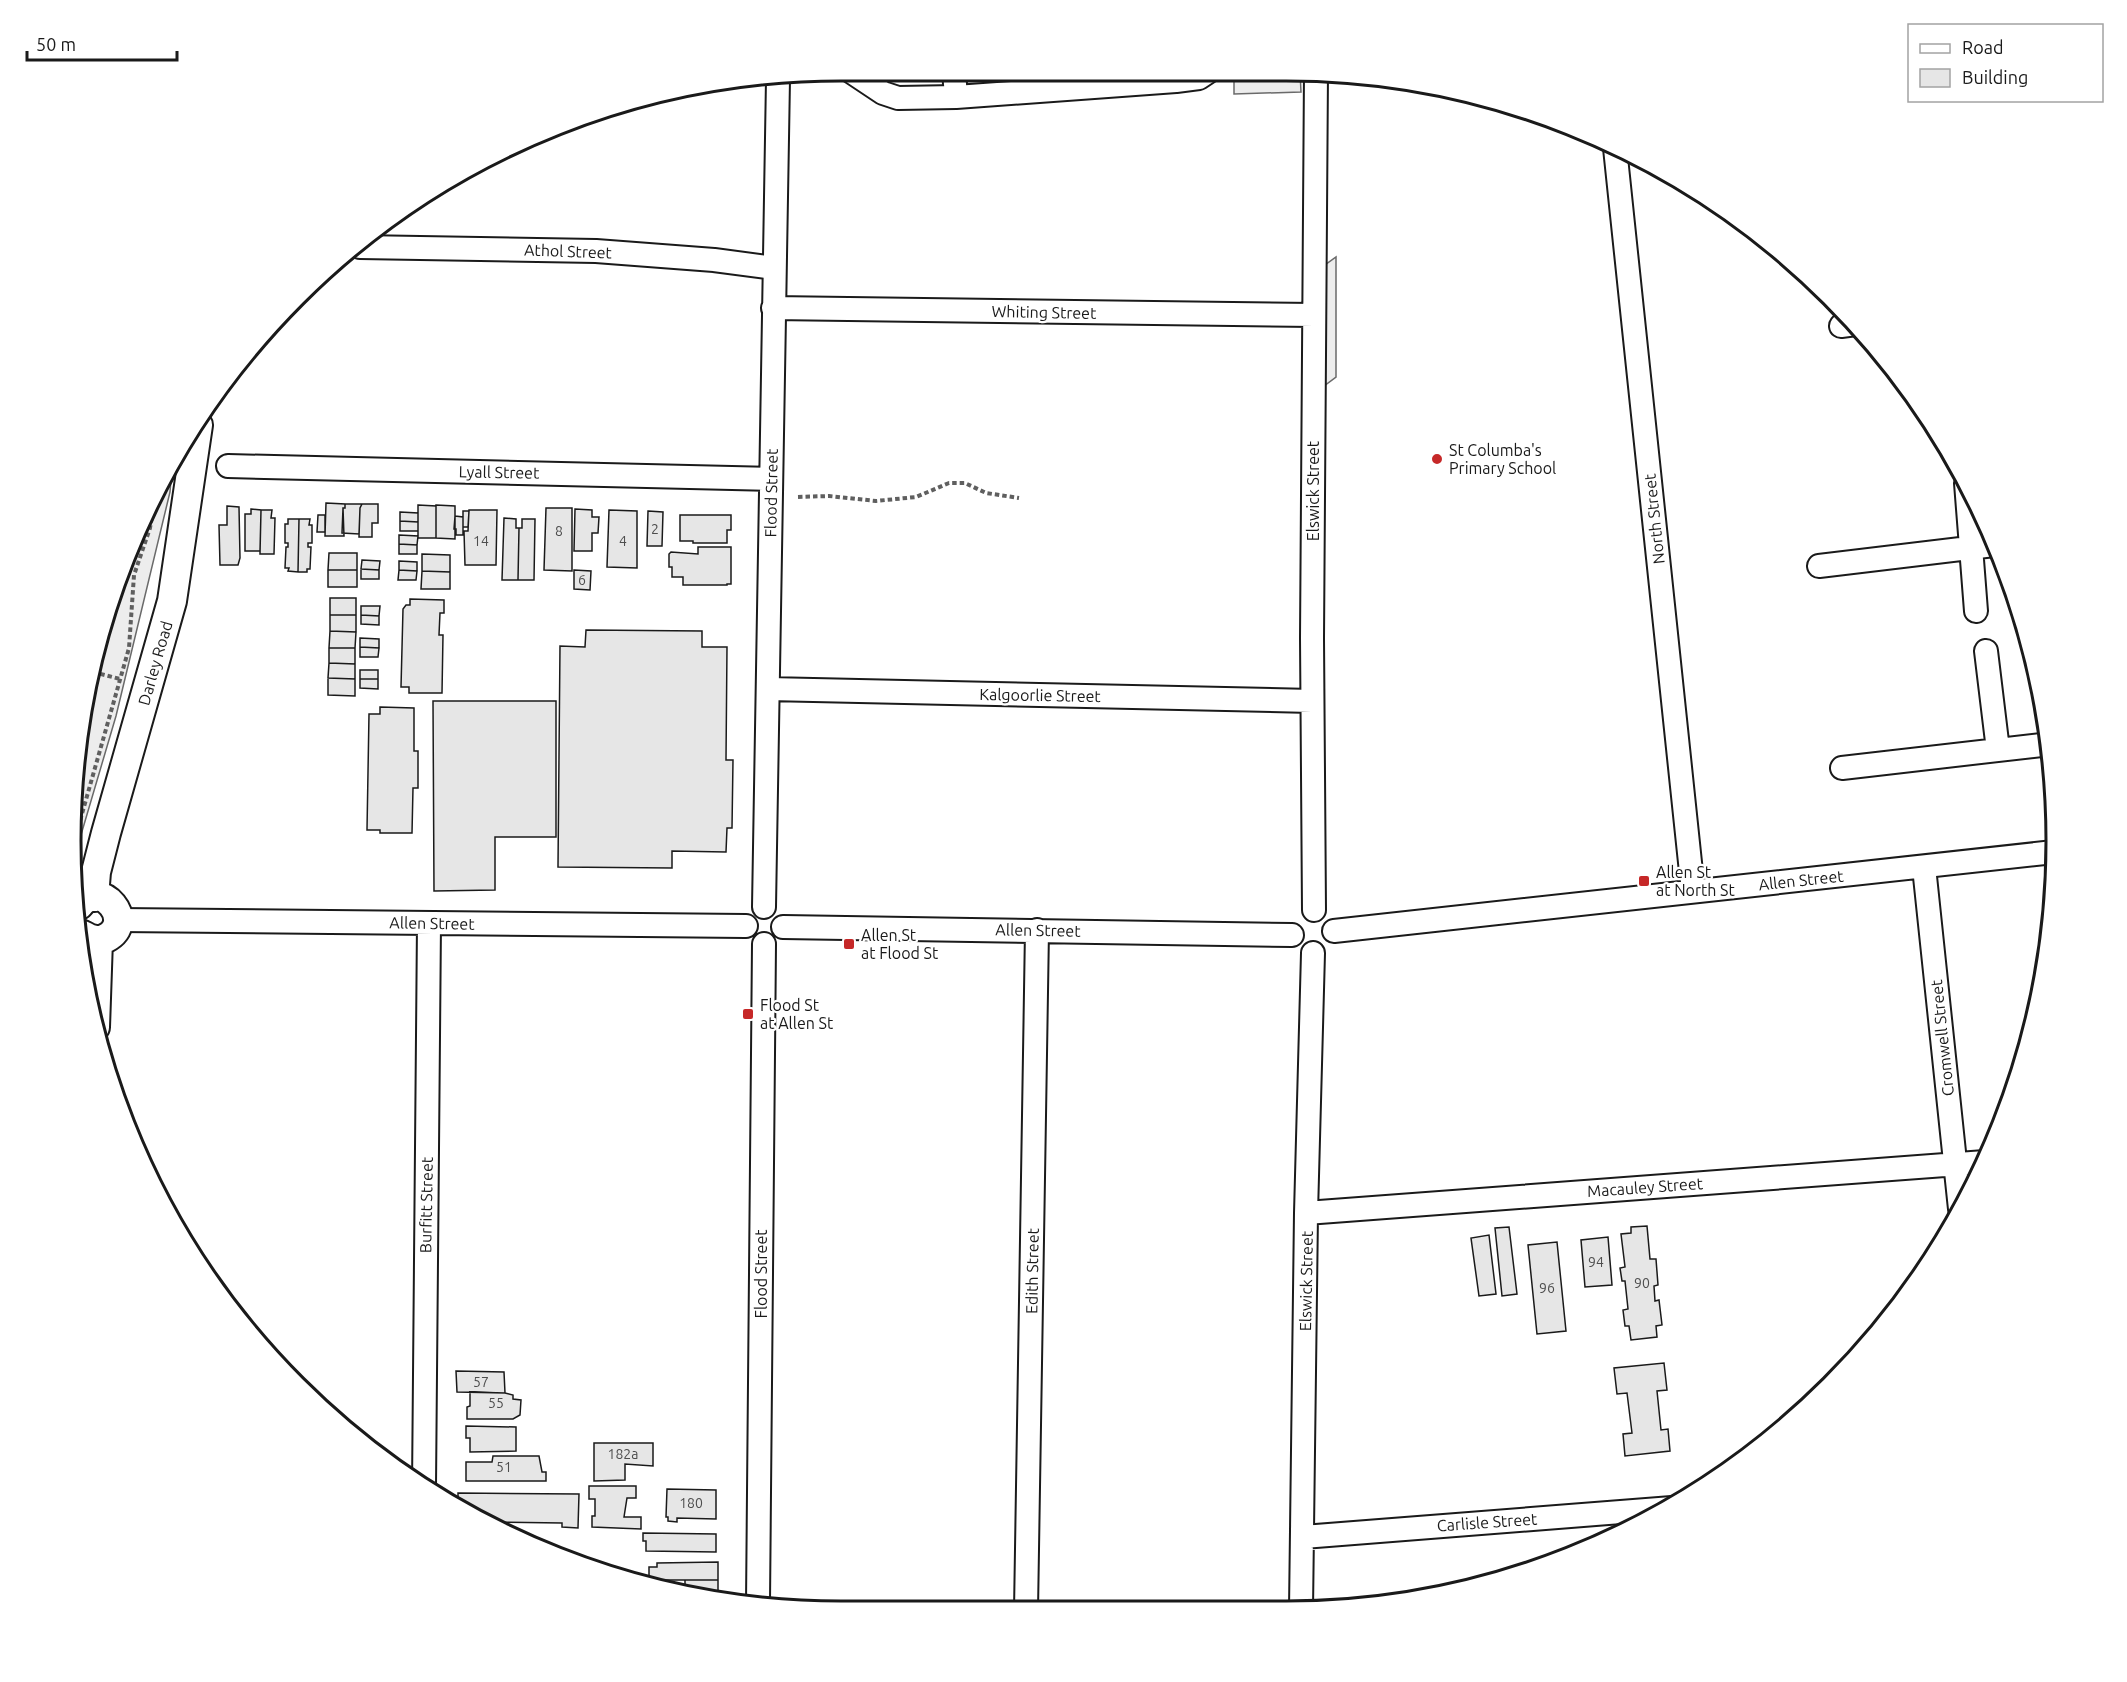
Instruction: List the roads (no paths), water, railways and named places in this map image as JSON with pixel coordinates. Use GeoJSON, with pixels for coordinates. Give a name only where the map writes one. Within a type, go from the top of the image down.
{"type":"FeatureCollection","features":[{"type":"Feature","properties":{"kind":"main road","name":"Darley Road"},"geometry":{"type":"LineString","coordinates":[[86,901],[172,601],[196,440]]}},
{"type":"Feature","properties":{"kind":"main road"},"geometry":{"type":"LineString","coordinates":[[86,901],[106,899],[118,913],[118,920],[112,933],[91,938],[92,966]]}},
{"type":"Feature","properties":{"kind":"street"},"geometry":{"type":"LineString","coordinates":[[867,81],[892,97],[956,97],[1071,81]]}},
{"type":"Feature","properties":{"kind":"street"},"geometry":{"type":"LineString","coordinates":[[955,81],[956,97]]}},
{"type":"Feature","properties":{"kind":"street","name":"Elswick Street"},"geometry":{"type":"LineString","coordinates":[[1314,910],[1312,701],[1316,82]]}},
{"type":"Feature","properties":{"kind":"street","name":"Flood Street"},"geometry":{"type":"LineString","coordinates":[[764,907],[778,84]]}},
{"type":"Feature","properties":{"kind":"street","name":"North Street"},"geometry":{"type":"LineString","coordinates":[[1616,156],[1694,891]]}},
{"type":"Feature","properties":{"kind":"street","name":"Athol Street"},"geometry":{"type":"LineString","coordinates":[[367,247],[596,251],[714,260],[774,268]]}},
{"type":"Feature","properties":{"kind":"street","name":"Whiting Street"},"geometry":{"type":"LineString","coordinates":[[773,308],[1314,315]]}},
{"type":"Feature","properties":{"kind":"street","name":"Lyall Street"},"geometry":{"type":"LineString","coordinates":[[228,466],[771,479]]}},
{"type":"Feature","properties":{"kind":"street"},"geometry":{"type":"LineString","coordinates":[[1968,504],[1976,611]]}},
{"type":"Feature","properties":{"kind":"street"},"geometry":{"type":"LineString","coordinates":[[1819,566],[1986,546]]}},
{"type":"Feature","properties":{"kind":"street"},"geometry":{"type":"LineString","coordinates":[[1986,651],[1998,750]]}},
{"type":"Feature","properties":{"kind":"street","name":"Kalgoorlie Street"},"geometry":{"type":"LineString","coordinates":[[768,689],[1312,701]]}},
{"type":"Feature","properties":{"kind":"street"},"geometry":{"type":"LineString","coordinates":[[1842,768],[2039,745]]}},
{"type":"Feature","properties":{"kind":"street","name":"Allen Street"},"geometry":{"type":"LineString","coordinates":[[1334,931],[2046,853]]}},
{"type":"Feature","properties":{"kind":"street","name":"Cromwell Street"},"geometry":{"type":"LineString","coordinates":[[1924,867],[1958,1195]]}},
{"type":"Feature","properties":{"kind":"street"},"geometry":{"type":"LineString","coordinates":[[764,907],[780,915],[783,927],[779,937],[764,944],[754,940],[746,926],[751,913],[764,907]]}},
{"type":"Feature","properties":{"kind":"street"},"geometry":{"type":"LineString","coordinates":[[1314,910],[1328,916],[1333,923],[1334,931],[1331,944],[1313,953],[1299,948],[1292,935],[1295,921],[1306,911],[1314,910]]}},
{"type":"Feature","properties":{"kind":"street","name":"Allen Street"},"geometry":{"type":"LineString","coordinates":[[118,920],[746,926]]}},
{"type":"Feature","properties":{"kind":"street","name":"Burfitt Street"},"geometry":{"type":"LineString","coordinates":[[424,1476],[429,923]]}},
{"type":"Feature","properties":{"kind":"street","name":"Allen Street"},"geometry":{"type":"LineString","coordinates":[[783,927],[1292,935]]}},
{"type":"Feature","properties":{"kind":"street","name":"Edith Street"},"geometry":{"type":"LineString","coordinates":[[1026,1601],[1037,930]]}},
{"type":"Feature","properties":{"kind":"street","name":"Flood Street"},"geometry":{"type":"LineString","coordinates":[[758,1596],[764,944]]}},
{"type":"Feature","properties":{"kind":"street","name":"Elswick Street"},"geometry":{"type":"LineString","coordinates":[[1301,1600],[1306,1213],[1313,953]]}},
{"type":"Feature","properties":{"kind":"street","name":"Macauley Street"},"geometry":{"type":"LineString","coordinates":[[1306,1213],[1974,1163]]}},
{"type":"Feature","properties":{"kind":"street","name":"Carlisle Street"},"geometry":{"type":"LineString","coordinates":[[1303,1537],[1646,1510]]}},
{"type":"Feature","properties":{"kind":"place","name":"St Columba's Primary School"},"geometry":{"type":"Point","coordinates":[1437,459]}},
{"type":"Feature","properties":{"kind":"place","name":"Allen St at North St"},"geometry":{"type":"Point","coordinates":[1644,881]}},
{"type":"Feature","properties":{"kind":"place","name":"Allen St at Flood St"},"geometry":{"type":"Point","coordinates":[849,944]}},
{"type":"Feature","properties":{"kind":"place","name":"Flood St at Allen St"},"geometry":{"type":"Point","coordinates":[748,1014]}}]}
